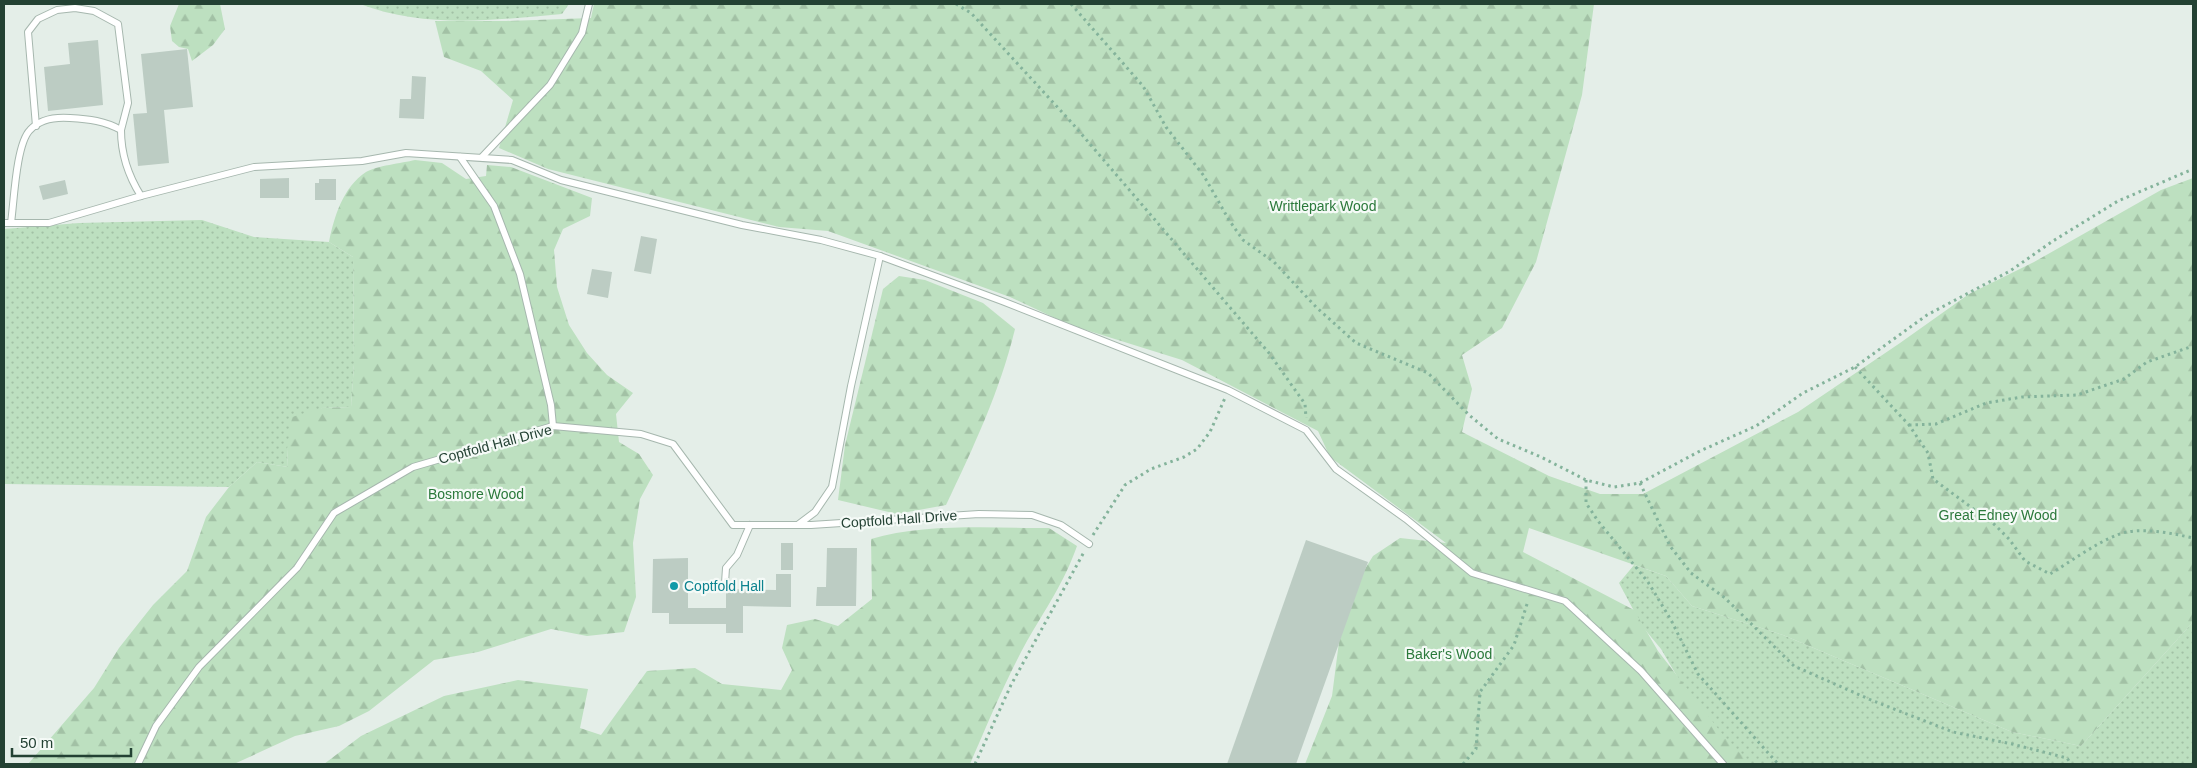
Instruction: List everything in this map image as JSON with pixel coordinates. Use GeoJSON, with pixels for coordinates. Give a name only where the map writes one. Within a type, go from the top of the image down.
{"type":"FeatureCollection","features":[{"type":"Feature","properties":{"kind":"lane"},"geometry":{"type":"LineString","coordinates":[[482,157],[550,85],[582,33],[589,4]]}},
{"type":"Feature","properties":{"kind":"lane"},"geometry":{"type":"LineString","coordinates":[[36,126],[28,32],[38,19],[57,10],[75,8],[94,11],[118,24],[128,103],[121,130],[121,141],[126,165],[133,184],[141,196]]}},
{"type":"Feature","properties":{"kind":"lane"},"geometry":{"type":"LineString","coordinates":[[121,130],[107,122],[64,118],[49,119],[30,130],[22,148],[7,223],[49,223],[141,196],[254,167],[362,161],[406,153],[512,160],[561,180],[742,225],[821,240],[880,256],[1002,301],[1228,390],[1306,430],[1336,469],[1406,519],[1472,574],[1566,601],[1641,671],[1723,764]]}},
{"type":"Feature","properties":{"kind":"lane"},"geometry":{"type":"LineString","coordinates":[[460,157],[494,206],[520,274],[551,405],[553,426]]}},
{"type":"Feature","properties":{"kind":"lane"},"geometry":{"type":"LineString","coordinates":[[798,525],[815,512],[832,487],[851,386],[880,256]]}},
{"type":"Feature","properties":{"kind":"lane","name":"Coptfold Hall Drive"},"geometry":{"type":"LineString","coordinates":[[138,764],[156,726],[199,667],[297,568],[334,513],[413,467],[553,426],[642,434],[674,444],[733,525],[798,525],[979,514],[1032,515],[1061,525],[1088,544]]}},
{"type":"Feature","properties":{"kind":"lane"},"geometry":{"type":"LineString","coordinates":[[725,583],[726,568],[737,555],[750,525]]}},
{"type":"Feature","properties":{"kind":"path"},"geometry":{"type":"LineString","coordinates":[[956,4],[971,12],[1072,123],[1269,353],[1305,404],[1306,430]]}},
{"type":"Feature","properties":{"kind":"path"},"geometry":{"type":"LineString","coordinates":[[1071,4],[1143,86],[1166,126],[1204,176],[1229,220],[1243,240],[1274,262],[1316,307],[1356,343],[1428,374],[1469,415],[1498,439],[1541,457],[1586,480],[1614,487],[1640,483],[1700,451],[1756,426],[1803,393],[1855,367],[1927,315],[2010,271],[2118,200],[2193,169]]}},
{"type":"Feature","properties":{"kind":"path"},"geometry":{"type":"LineString","coordinates":[[1908,426],[1936,424],[1986,403],[2022,397],[2077,395],[2124,379],[2147,362],[2193,346]]}},
{"type":"Feature","properties":{"kind":"path"},"geometry":{"type":"LineString","coordinates":[[1855,367],[1908,426],[1928,453],[1933,479],[1995,525],[2009,539],[2025,561],[2050,574],[2118,534],[2143,531],[2166,532],[2193,538]]}},
{"type":"Feature","properties":{"kind":"path"},"geometry":{"type":"LineString","coordinates":[[975,764],[1011,685],[1098,525],[1126,485],[1151,469],[1184,457],[1197,449],[1210,432],[1228,390]]}},
{"type":"Feature","properties":{"kind":"path"},"geometry":{"type":"LineString","coordinates":[[1586,480],[1586,503],[1598,521],[1648,582],[1671,620],[1698,674],[1778,764]]}},
{"type":"Feature","properties":{"kind":"path"},"geometry":{"type":"LineString","coordinates":[[1640,483],[1670,546],[1691,573],[1725,598],[1794,666],[1871,700],[1953,732],[2067,758],[2071,764]]}},
{"type":"Feature","properties":{"kind":"path"},"geometry":{"type":"LineString","coordinates":[[1463,764],[1476,749],[1480,692],[1514,645],[1532,591]]}},
{"type":"Feature","properties":{"kind":"green space"},"geometry":{"type":"Polygon","coordinates":[[[179,4],[220,4],[225,29],[213,45],[192,61],[188,49],[179,47],[172,41],[170,26],[179,4]]]}},
{"type":"Feature","properties":{"kind":"green space"},"geometry":{"type":"Polygon","coordinates":[[[360,4],[569,4],[562,14],[460,21],[410,17],[360,4]]]}},
{"type":"Feature","properties":{"kind":"green space"},"geometry":{"type":"Polygon","coordinates":[[[594,4],[1594,4],[1582,95],[1536,262],[1502,328],[1462,355],[1472,389],[1462,432],[1549,476],[1600,494],[1643,494],[1798,412],[1969,294],[2034,262],[2161,190],[2193,178],[2193,622],[2081,746],[2012,732],[1783,635],[1692,606],[1666,576],[1529,528],[1523,552],[1634,610],[1658,651],[1726,739],[1751,764],[1305,764],[1332,696],[1344,603],[1373,556],[1400,538],[1446,543],[1330,457],[1318,431],[1182,360],[1070,325],[1010,297],[828,231],[779,227],[548,169],[499,148],[513,100],[481,71],[444,57],[435,21],[591,18],[594,4]]]}},
{"type":"Feature","properties":{"kind":"green space","name":"Bosmore Wood"},"geometry":{"type":"Polygon","coordinates":[[[415,160],[442,163],[466,179],[486,176],[487,165],[511,167],[592,198],[590,216],[563,229],[554,250],[557,287],[569,325],[587,353],[607,375],[633,393],[616,414],[619,442],[639,454],[653,475],[640,499],[633,543],[636,597],[624,632],[587,636],[551,629],[478,652],[434,660],[369,711],[339,726],[295,736],[234,764],[28,764],[94,688],[119,648],[153,605],[187,571],[206,517],[229,487],[257,462],[288,467],[287,449],[292,417],[322,408],[351,407],[354,364],[353,257],[329,242],[331,232],[341,203],[358,178],[376,168],[415,160]]]}},
{"type":"Feature","properties":{"kind":"green space"},"geometry":{"type":"Polygon","coordinates":[[[202,220],[254,237],[329,242],[353,257],[354,364],[351,407],[322,408],[287,449],[288,467],[257,462],[229,487],[4,484],[4,229],[79,223],[202,220]]]}},
{"type":"Feature","properties":{"kind":"green space"},"geometry":{"type":"Polygon","coordinates":[[[899,276],[925,280],[983,303],[1015,329],[994,397],[946,505],[897,514],[838,500],[845,445],[883,289],[899,276]]]}},
{"type":"Feature","properties":{"kind":"green space"},"geometry":{"type":"Polygon","coordinates":[[[936,528],[1049,528],[1077,546],[1060,584],[1012,671],[970,764],[324,764],[361,736],[444,696],[518,680],[588,689],[580,728],[601,735],[647,671],[695,668],[722,684],[781,690],[792,670],[782,648],[787,625],[815,619],[838,626],[872,599],[871,539],[891,534],[936,528]]]}},
{"type":"Feature","properties":{"kind":"green space"},"geometry":{"type":"Polygon","coordinates":[[[1634,565],[1666,576],[1692,606],[1783,635],[2012,732],[2081,746],[2193,622],[2193,764],[1742,764],[1681,683],[1661,649],[1642,626],[1619,583],[1634,565]]]}},
{"type":"Feature","properties":{"kind":"building"},"geometry":{"type":"Polygon","coordinates":[[[98,40],[103,105],[48,111],[44,67],[70,64],[68,43],[98,40]]]}},
{"type":"Feature","properties":{"kind":"building"},"geometry":{"type":"Polygon","coordinates":[[[187,49],[193,107],[164,110],[169,163],[138,166],[133,114],[147,113],[141,54],[187,49]]]}},
{"type":"Feature","properties":{"kind":"building"},"geometry":{"type":"Polygon","coordinates":[[[412,76],[426,77],[424,119],[399,118],[400,99],[411,99],[412,76]]]}},
{"type":"Feature","properties":{"kind":"building"},"geometry":{"type":"Polygon","coordinates":[[[289,178],[289,198],[260,198],[260,179],[289,178]]]}},
{"type":"Feature","properties":{"kind":"building"},"geometry":{"type":"Polygon","coordinates":[[[319,179],[336,179],[336,200],[315,200],[315,183],[319,183],[319,179]]]}},
{"type":"Feature","properties":{"kind":"building"},"geometry":{"type":"Polygon","coordinates":[[[65,180],[68,194],[43,200],[39,186],[65,180]]]}},
{"type":"Feature","properties":{"kind":"building"},"geometry":{"type":"Polygon","coordinates":[[[641,236],[657,239],[651,274],[634,271],[641,236]]]}},
{"type":"Feature","properties":{"kind":"building"},"geometry":{"type":"Polygon","coordinates":[[[592,269],[612,272],[608,298],[587,294],[592,269]]]}},
{"type":"Feature","properties":{"kind":"building"},"geometry":{"type":"Polygon","coordinates":[[[1306,540],[1368,562],[1296,764],[1227,764],[1306,540]]]}},
{"type":"Feature","properties":{"kind":"building"},"geometry":{"type":"Polygon","coordinates":[[[781,543],[793,543],[793,570],[781,570],[781,543]]]}},
{"type":"Feature","properties":{"kind":"building"},"geometry":{"type":"Polygon","coordinates":[[[827,548],[857,548],[856,606],[816,606],[817,587],[826,587],[827,548]]]}},
{"type":"Feature","properties":{"kind":"building"},"geometry":{"type":"Polygon","coordinates":[[[688,558],[688,608],[726,608],[726,589],[776,590],[776,574],[791,574],[791,607],[743,606],[743,633],[726,633],[726,624],[669,624],[669,613],[652,613],[653,559],[688,558]]]}},
{"type":"Feature","properties":{"kind":"place","name":"Coptfold Hall"},"geometry":{"type":"Point","coordinates":[674,586]}},
{"type":"Feature","properties":{"kind":"park label","name":"Writtlepark Wood"},"geometry":{"type":"Point","coordinates":[1323,206]}},
{"type":"Feature","properties":{"kind":"park label","name":"Great Edney Wood"},"geometry":{"type":"Point","coordinates":[1998,515]}},
{"type":"Feature","properties":{"kind":"park label","name":"Baker's Wood"},"geometry":{"type":"Point","coordinates":[1449,654]}}]}
